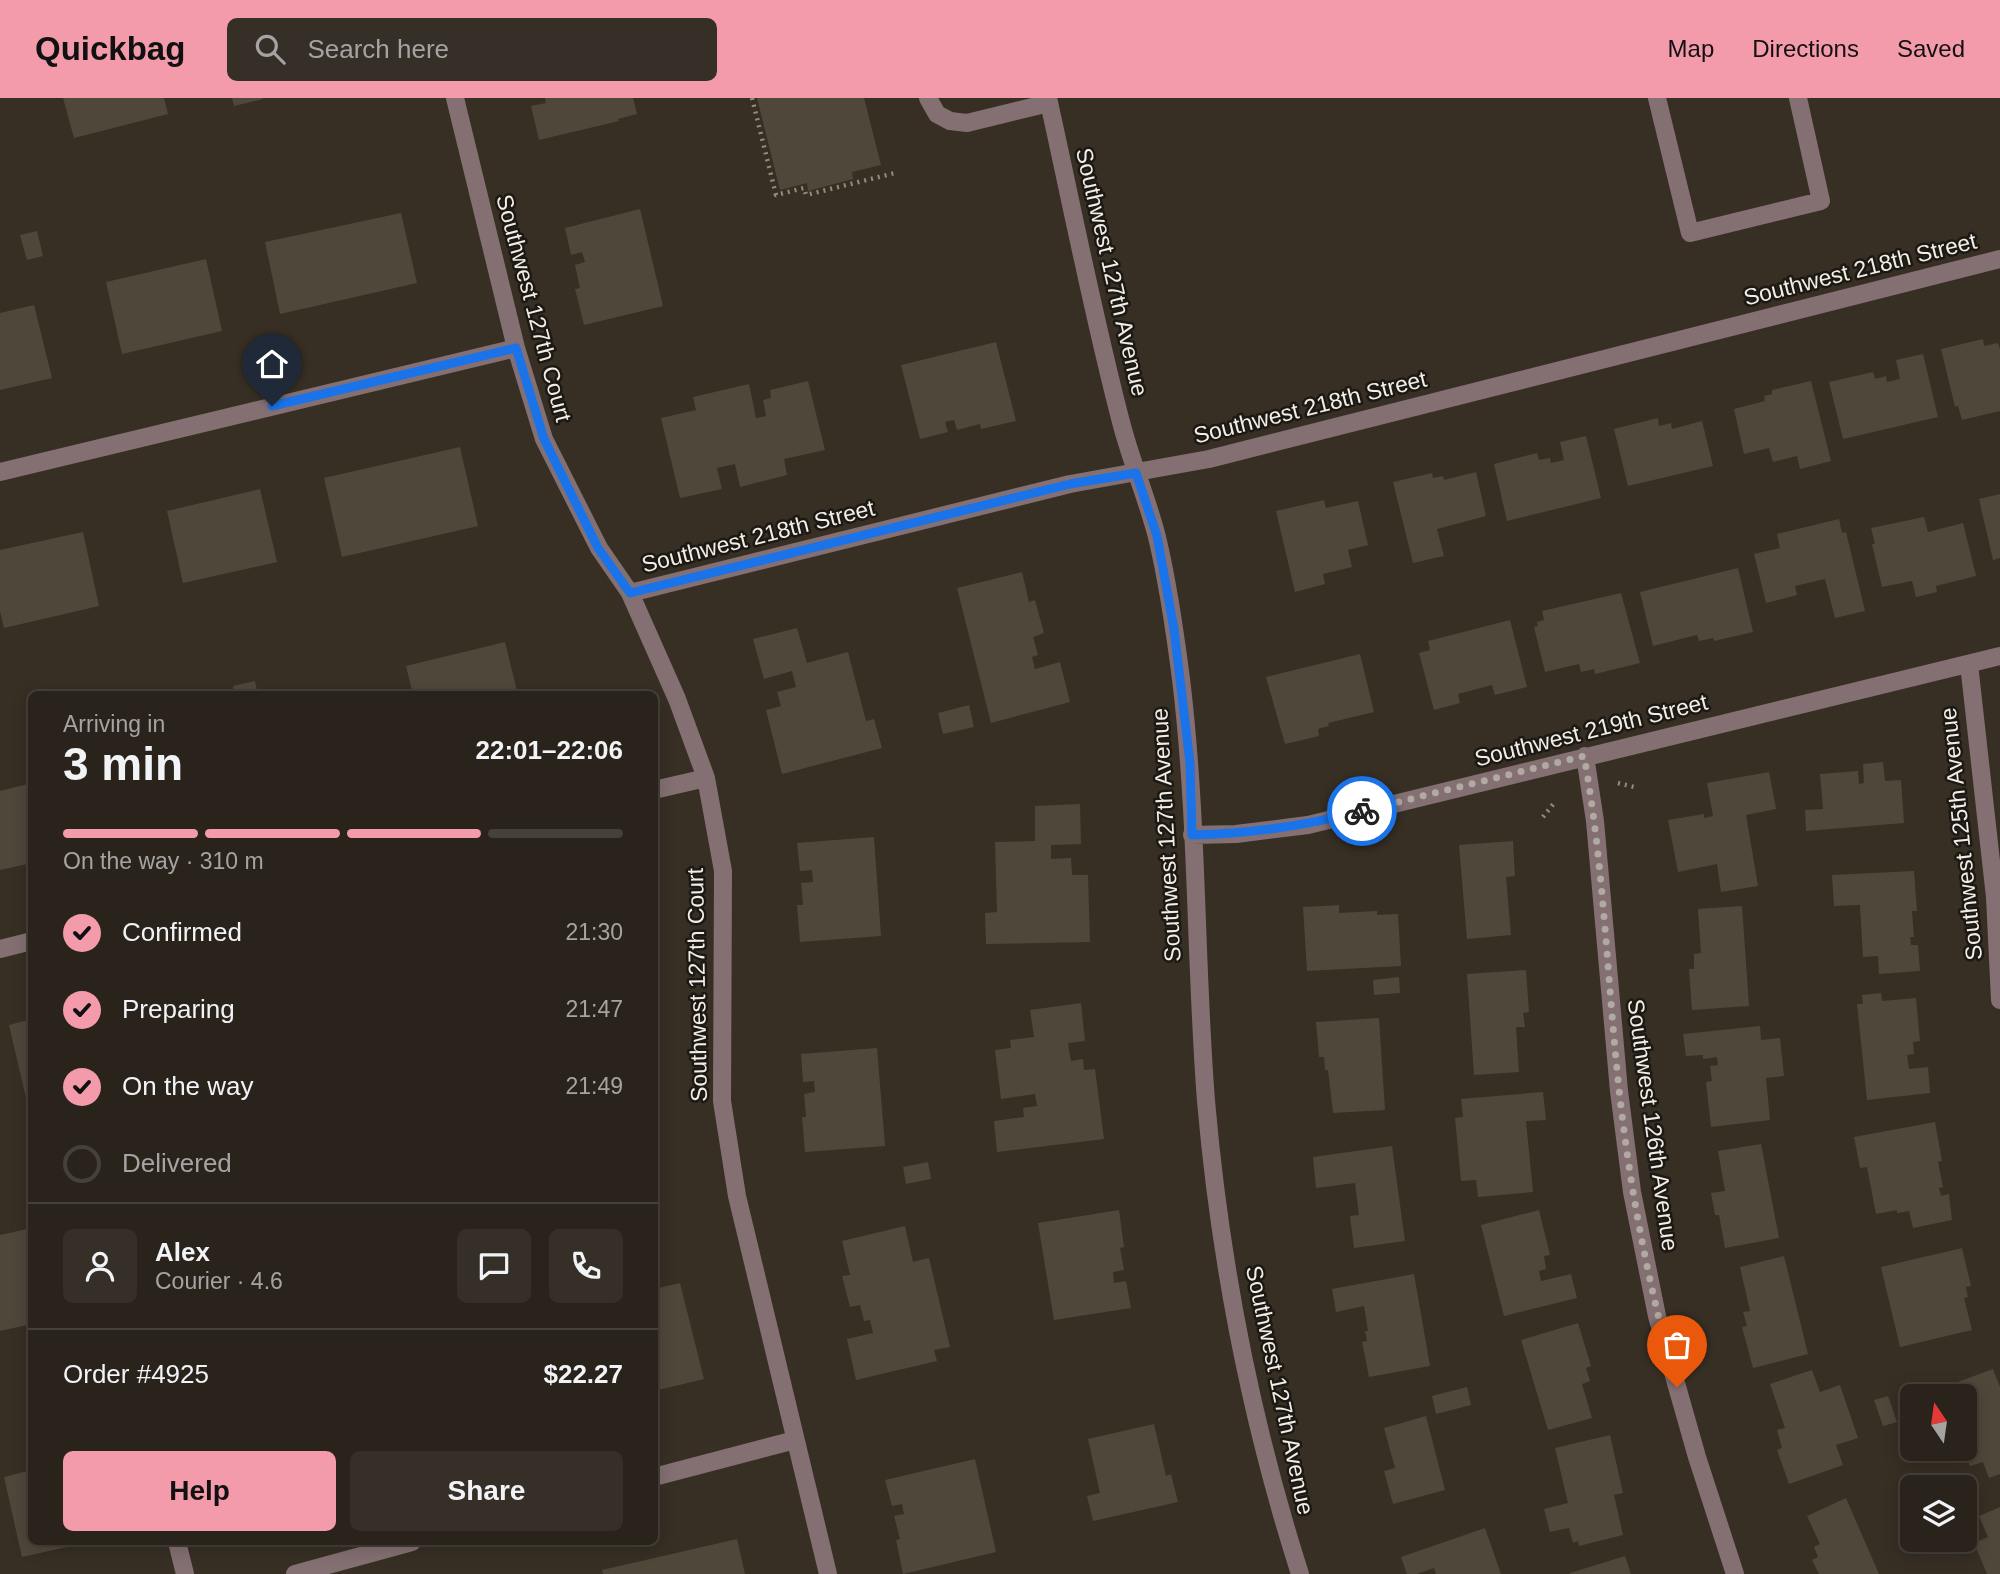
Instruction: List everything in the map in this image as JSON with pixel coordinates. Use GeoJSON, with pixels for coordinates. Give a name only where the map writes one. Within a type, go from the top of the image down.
{"type":"FeatureCollection","features":[{"type":"Feature","properties":{"kind":"street","name":"Southwest 127th Court"},"geometry":{"type":"LineString","coordinates":[[455,98],[516,348],[544,439],[598,548],[630,593],[677,699],[706,778],[723,871],[722,1101],[737,1196],[828,1574]]}},
{"type":"Feature","properties":{"kind":"street"},"geometry":{"type":"LineString","coordinates":[[928,98],[937,114],[960,123],[1048,101]]}},
{"type":"Feature","properties":{"kind":"street"},"geometry":{"type":"LineString","coordinates":[[1657,98],[1690,233],[1821,201],[1798,98]]}},
{"type":"Feature","properties":{"kind":"street","name":"Southwest 127th Avenue"},"geometry":{"type":"LineString","coordinates":[[1048,101],[1121,422],[1157,536],[1174,629],[1190,763],[1199,1005],[1217,1196],[1231,1290],[1252,1395],[1268,1463],[1300,1574]]}},
{"type":"Feature","properties":{"kind":"street","name":"Southwest 218th Street"},"geometry":{"type":"LineString","coordinates":[[630,593],[1070,484],[1209,459],[2000,259]]}},
{"type":"Feature","properties":{"kind":"street"},"geometry":{"type":"LineString","coordinates":[[0,472],[516,348]]}},
{"type":"Feature","properties":{"kind":"street","name":"Southwest 219th Street"},"geometry":{"type":"LineString","coordinates":[[1192,835],[1255,832],[1307,825],[2000,656]]}},
{"type":"Feature","properties":{"kind":"street","name":"Southwest 125th Avenue"},"geometry":{"type":"LineString","coordinates":[[1969,664],[1995,897],[2000,1000]]}},
{"type":"Feature","properties":{"kind":"street","name":"Southwest 126th Avenue"},"geometry":{"type":"LineString","coordinates":[[1584,756],[1595,821],[1619,1091],[1632,1192],[1657,1316],[1697,1457],[1735,1574]]}},
{"type":"Feature","properties":{"kind":"street"},"geometry":{"type":"LineString","coordinates":[[658,789],[706,778]]}},
{"type":"Feature","properties":{"kind":"street"},"geometry":{"type":"LineString","coordinates":[[0,949],[28,942]]}},
{"type":"Feature","properties":{"kind":"street"},"geometry":{"type":"LineString","coordinates":[[658,1476],[795,1440]]}},
{"type":"Feature","properties":{"kind":"street"},"geometry":{"type":"LineString","coordinates":[[178,1545],[185,1574]]}},
{"type":"Feature","properties":{"kind":"street"},"geometry":{"type":"LineString","coordinates":[[295,1574],[401,1545]]}},
{"type":"Feature","properties":{"kind":"path"},"geometry":{"type":"LineString","coordinates":[[752,98],[776,195],[804,188],[806,195],[895,173]]}},
{"type":"Feature","properties":{"kind":"path"},"geometry":{"type":"LineString","coordinates":[[1618,783],[1638,788]]}},
{"type":"Feature","properties":{"kind":"path"},"geometry":{"type":"LineString","coordinates":[[1543,817],[1555,802]]}},
{"type":"Feature","properties":{"kind":"building"},"geometry":{"type":"Polygon","coordinates":[[[63,98],[164,98],[168,114],[74,138],[63,98]]]}},
{"type":"Feature","properties":{"kind":"building"},"geometry":{"type":"Polygon","coordinates":[[[232,98],[263,98],[263,99],[234,106],[232,98]]]}},
{"type":"Feature","properties":{"kind":"building"},"geometry":{"type":"Polygon","coordinates":[[[545,98],[633,98],[637,114],[618,119],[619,121],[539,140],[531,106],[546,103],[545,98]]]}},
{"type":"Feature","properties":{"kind":"building"},"geometry":{"type":"Polygon","coordinates":[[[757,98],[864,98],[881,165],[852,172],[853,179],[808,191],[807,183],[780,190],[757,98]]]}},
{"type":"Feature","properties":{"kind":"building"},"geometry":{"type":"Polygon","coordinates":[[[640,209],[663,306],[584,325],[575,289],[580,288],[575,265],[585,262],[582,252],[571,255],[565,228],[640,209]]]}},
{"type":"Feature","properties":{"kind":"building"},"geometry":{"type":"Polygon","coordinates":[[[401,213],[417,283],[280,314],[265,242],[401,213]]]}},
{"type":"Feature","properties":{"kind":"building"},"geometry":{"type":"Polygon","coordinates":[[[37,231],[43,256],[27,260],[20,235],[37,231]]]}},
{"type":"Feature","properties":{"kind":"building"},"geometry":{"type":"Polygon","coordinates":[[[206,259],[222,331],[122,354],[106,282],[206,259]]]}},
{"type":"Feature","properties":{"kind":"building"},"geometry":{"type":"Polygon","coordinates":[[[34,305],[52,378],[0,390],[0,313],[34,305]]]}},
{"type":"Feature","properties":{"kind":"building"},"geometry":{"type":"Polygon","coordinates":[[[1983,339],[1984,346],[1998,343],[2000,349],[2000,411],[1962,420],[1958,406],[1955,407],[1941,349],[1983,339]]]}},
{"type":"Feature","properties":{"kind":"building"},"geometry":{"type":"Polygon","coordinates":[[[996,342],[1016,421],[981,429],[980,424],[957,430],[954,420],[945,422],[948,432],[920,439],[901,365],[996,342]]]}},
{"type":"Feature","properties":{"kind":"building"},"geometry":{"type":"Polygon","coordinates":[[[1923,354],[1938,417],[1843,439],[1829,382],[1873,372],[1875,379],[1886,376],[1887,382],[1900,379],[1896,360],[1923,354]]]}},
{"type":"Feature","properties":{"kind":"building"},"geometry":{"type":"Polygon","coordinates":[[[808,381],[825,450],[784,459],[787,475],[740,487],[735,464],[717,468],[722,489],[680,498],[661,418],[696,410],[693,397],[749,384],[756,418],[766,416],[763,400],[771,398],[770,390],[808,381]]]}},
{"type":"Feature","properties":{"kind":"building"},"geometry":{"type":"Polygon","coordinates":[[[1811,381],[1831,461],[1800,469],[1797,456],[1773,462],[1769,448],[1744,454],[1734,409],[1765,401],[1764,396],[1772,394],[1772,390],[1811,381]]]}},
{"type":"Feature","properties":{"kind":"building"},"geometry":{"type":"Polygon","coordinates":[[[1658,418],[1659,426],[1671,423],[1672,429],[1702,421],[1713,466],[1628,486],[1614,429],[1658,418]]]}},
{"type":"Feature","properties":{"kind":"building"},"geometry":{"type":"Polygon","coordinates":[[[1586,436],[1601,498],[1507,521],[1494,464],[1537,453],[1539,460],[1550,458],[1551,463],[1564,460],[1560,442],[1586,436]]]}},
{"type":"Feature","properties":{"kind":"building"},"geometry":{"type":"Polygon","coordinates":[[[460,447],[478,526],[342,557],[324,478],[460,447]]]}},
{"type":"Feature","properties":{"kind":"building"},"geometry":{"type":"Polygon","coordinates":[[[1476,472],[1486,516],[1437,529],[1444,556],[1413,563],[1393,482],[1432,473],[1433,478],[1443,476],[1444,480],[1476,472]]]}},
{"type":"Feature","properties":{"kind":"building"},"geometry":{"type":"Polygon","coordinates":[[[260,489],[277,562],[183,583],[167,511],[260,489]]]}},
{"type":"Feature","properties":{"kind":"building"},"geometry":{"type":"Polygon","coordinates":[[[2000,494],[2000,558],[1993,560],[1979,499],[2000,494]]]}},
{"type":"Feature","properties":{"kind":"building"},"geometry":{"type":"Polygon","coordinates":[[[1324,500],[1326,508],[1358,501],[1368,545],[1348,550],[1352,567],[1323,574],[1325,584],[1295,592],[1276,511],[1324,500]]]}},
{"type":"Feature","properties":{"kind":"building"},"geometry":{"type":"Polygon","coordinates":[[[1924,517],[1928,532],[1963,523],[1976,576],[1936,586],[1937,592],[1916,597],[1912,581],[1882,587],[1871,528],[1924,517]]]}},
{"type":"Feature","properties":{"kind":"building"},"geometry":{"type":"Polygon","coordinates":[[[1839,519],[1842,533],[1846,532],[1865,611],[1835,618],[1825,579],[1795,586],[1797,595],[1766,603],[1754,554],[1780,548],[1777,534],[1839,519]]]}},
{"type":"Feature","properties":{"kind":"building"},"geometry":{"type":"Polygon","coordinates":[[[83,532],[99,606],[4,628],[0,611],[0,550],[83,532]]]}},
{"type":"Feature","properties":{"kind":"building"},"geometry":{"type":"Polygon","coordinates":[[[1738,568],[1753,632],[1714,641],[1713,638],[1699,641],[1697,635],[1653,646],[1640,592],[1738,568]]]}},
{"type":"Feature","properties":{"kind":"building"},"geometry":{"type":"Polygon","coordinates":[[[1022,572],[1029,602],[1035,600],[1044,633],[1033,637],[1038,655],[1032,657],[1035,669],[1060,662],[1070,702],[991,723],[957,588],[1022,572]]]}},
{"type":"Feature","properties":{"kind":"building"},"geometry":{"type":"Polygon","coordinates":[[[1621,593],[1640,663],[1595,674],[1594,669],[1581,672],[1579,664],[1545,672],[1534,627],[1538,626],[1537,622],[1544,620],[1542,611],[1621,593]]]}},
{"type":"Feature","properties":{"kind":"building"},"geometry":{"type":"Polygon","coordinates":[[[1510,620],[1527,687],[1495,695],[1492,685],[1458,694],[1460,703],[1434,710],[1419,653],[1430,650],[1428,641],[1510,620]]]}},
{"type":"Feature","properties":{"kind":"building"},"geometry":{"type":"Polygon","coordinates":[[[797,628],[807,663],[848,652],[866,721],[874,719],[882,748],[782,774],[766,710],[781,706],[777,692],[796,687],[792,671],[764,679],[753,639],[797,628]]]}},
{"type":"Feature","properties":{"kind":"building"},"geometry":{"type":"Polygon","coordinates":[[[505,642],[517,691],[412,691],[406,666],[505,642]]]}},
{"type":"Feature","properties":{"kind":"building"},"geometry":{"type":"Polygon","coordinates":[[[1360,654],[1374,712],[1328,723],[1329,726],[1318,729],[1319,736],[1285,744],[1266,677],[1360,654]]]}},
{"type":"Feature","properties":{"kind":"building"},"geometry":{"type":"Polygon","coordinates":[[[255,681],[257,691],[234,691],[233,686],[255,681]]]}},
{"type":"Feature","properties":{"kind":"building"},"geometry":{"type":"Polygon","coordinates":[[[969,705],[974,727],[943,734],[938,713],[969,705]]]}},
{"type":"Feature","properties":{"kind":"building"},"geometry":{"type":"Polygon","coordinates":[[[1883,762],[1885,781],[1901,780],[1904,823],[1806,831],[1805,810],[1823,809],[1820,774],[1858,771],[1859,784],[1864,783],[1863,764],[1883,762]]]}},
{"type":"Feature","properties":{"kind":"building"},"geometry":{"type":"Polygon","coordinates":[[[1769,772],[1776,809],[1746,815],[1758,886],[1721,892],[1717,864],[1678,872],[1668,820],[1704,814],[1704,818],[1713,816],[1707,783],[1769,772]]]}},
{"type":"Feature","properties":{"kind":"building"},"geometry":{"type":"Polygon","coordinates":[[[28,784],[28,864],[0,870],[0,791],[28,784]]]}},
{"type":"Feature","properties":{"kind":"building"},"geometry":{"type":"Polygon","coordinates":[[[1080,804],[1081,844],[1051,845],[1051,859],[1071,858],[1072,875],[1088,875],[1090,942],[986,944],[985,913],[997,912],[995,842],[1035,841],[1035,806],[1080,804]]]}},
{"type":"Feature","properties":{"kind":"building"},"geometry":{"type":"Polygon","coordinates":[[[874,837],[881,936],[800,942],[797,905],[803,905],[801,883],[813,882],[812,870],[800,871],[797,843],[874,837]]]}},
{"type":"Feature","properties":{"kind":"building"},"geometry":{"type":"Polygon","coordinates":[[[1513,841],[1515,876],[1506,877],[1511,935],[1467,939],[1459,845],[1513,841]]]}},
{"type":"Feature","properties":{"kind":"building"},"geometry":{"type":"Polygon","coordinates":[[[1914,871],[1917,911],[1912,911],[1914,937],[1910,937],[1911,945],[1918,945],[1920,971],[1879,974],[1878,956],[1863,957],[1860,905],[1834,906],[1832,875],[1914,871]]]}},
{"type":"Feature","properties":{"kind":"building"},"geometry":{"type":"Polygon","coordinates":[[[1339,905],[1339,913],[1377,911],[1377,915],[1398,914],[1401,966],[1307,971],[1303,907],[1339,905]]]}},
{"type":"Feature","properties":{"kind":"building"},"geometry":{"type":"Polygon","coordinates":[[[1742,906],[1749,1006],[1692,1010],[1689,969],[1694,969],[1694,954],[1701,953],[1698,909],[1742,906]]]}},
{"type":"Feature","properties":{"kind":"building"},"geometry":{"type":"Polygon","coordinates":[[[1526,970],[1529,1012],[1523,1013],[1525,1027],[1516,1027],[1519,1072],[1474,1075],[1467,974],[1526,970]]]}},
{"type":"Feature","properties":{"kind":"building"},"geometry":{"type":"Polygon","coordinates":[[[1399,977],[1400,993],[1374,995],[1373,980],[1399,977]]]}},
{"type":"Feature","properties":{"kind":"building"},"geometry":{"type":"Polygon","coordinates":[[[1881,993],[1882,1001],[1916,998],[1920,1041],[1913,1042],[1914,1054],[1907,1055],[1909,1069],[1928,1067],[1930,1093],[1867,1100],[1857,1004],[1863,1004],[1862,995],[1881,993]]]}},
{"type":"Feature","properties":{"kind":"building"},"geometry":{"type":"Polygon","coordinates":[[[1081,1003],[1085,1041],[1068,1043],[1071,1061],[1083,1059],[1084,1070],[1095,1069],[1104,1139],[997,1152],[994,1121],[1024,1117],[1023,1108],[1037,1106],[1035,1094],[1001,1099],[995,1050],[1011,1048],[1010,1040],[1034,1037],[1030,1010],[1081,1003]]]}},
{"type":"Feature","properties":{"kind":"building"},"geometry":{"type":"Polygon","coordinates":[[[1379,1018],[1385,1110],[1333,1113],[1328,1070],[1325,1070],[1324,1057],[1319,1057],[1316,1022],[1379,1018]]]}},
{"type":"Feature","properties":{"kind":"building"},"geometry":{"type":"Polygon","coordinates":[[[28,1020],[28,1098],[26,1098],[9,1025],[28,1020]]]}},
{"type":"Feature","properties":{"kind":"building"},"geometry":{"type":"Polygon","coordinates":[[[1760,1026],[1761,1040],[1780,1038],[1784,1076],[1766,1078],[1770,1120],[1711,1127],[1706,1082],[1712,1081],[1710,1066],[1718,1065],[1717,1057],[1703,1059],[1703,1055],[1686,1056],[1683,1034],[1760,1026]]]}},
{"type":"Feature","properties":{"kind":"building"},"geometry":{"type":"Polygon","coordinates":[[[877,1048],[885,1146],[805,1152],[802,1117],[806,1117],[804,1094],[815,1092],[814,1081],[803,1082],[801,1054],[877,1048]]]}},
{"type":"Feature","properties":{"kind":"building"},"geometry":{"type":"Polygon","coordinates":[[[1543,1092],[1546,1120],[1526,1121],[1533,1192],[1478,1197],[1476,1180],[1461,1181],[1455,1118],[1463,1117],[1461,1099],[1543,1092]]]}},
{"type":"Feature","properties":{"kind":"building"},"geometry":{"type":"Polygon","coordinates":[[[1935,1122],[1942,1161],[1938,1162],[1943,1187],[1939,1188],[1941,1196],[1949,1194],[1952,1220],[1913,1228],[1909,1211],[1876,1214],[1867,1167],[1860,1168],[1854,1137],[1935,1122]]]}},
{"type":"Feature","properties":{"kind":"building"},"geometry":{"type":"Polygon","coordinates":[[[1761,1144],[1779,1238],[1725,1248],[1719,1215],[1715,1215],[1711,1193],[1725,1191],[1718,1151],[1761,1144]]]}},
{"type":"Feature","properties":{"kind":"building"},"geometry":{"type":"Polygon","coordinates":[[[1392,1146],[1405,1241],[1354,1248],[1350,1216],[1359,1215],[1355,1183],[1316,1188],[1313,1157],[1392,1146]]]}},
{"type":"Feature","properties":{"kind":"building"},"geometry":{"type":"Polygon","coordinates":[[[928,1162],[931,1179],[906,1184],[903,1167],[928,1162]]]}},
{"type":"Feature","properties":{"kind":"building"},"geometry":{"type":"Polygon","coordinates":[[[1119,1210],[1124,1247],[1120,1248],[1124,1270],[1113,1272],[1114,1283],[1126,1281],[1131,1308],[1054,1320],[1038,1223],[1119,1210]]]}},
{"type":"Feature","properties":{"kind":"building"},"geometry":{"type":"Polygon","coordinates":[[[1539,1210],[1550,1255],[1544,1256],[1546,1269],[1539,1271],[1541,1281],[1571,1274],[1577,1298],[1504,1316],[1481,1225],[1539,1210]]]}},
{"type":"Feature","properties":{"kind":"building"},"geometry":{"type":"Polygon","coordinates":[[[905,1226],[913,1262],[929,1258],[950,1347],[934,1350],[937,1361],[856,1380],[847,1339],[873,1333],[870,1320],[864,1321],[860,1305],[850,1307],[842,1276],[850,1275],[842,1241],[905,1226]]]}},
{"type":"Feature","properties":{"kind":"building"},"geometry":{"type":"Polygon","coordinates":[[[28,1229],[28,1325],[0,1331],[0,1235],[28,1229]]]}},
{"type":"Feature","properties":{"kind":"building"},"geometry":{"type":"Polygon","coordinates":[[[1962,1248],[1971,1286],[1966,1287],[1968,1297],[1964,1298],[1972,1330],[1900,1347],[1881,1267],[1962,1248]]]}},
{"type":"Feature","properties":{"kind":"building"},"geometry":{"type":"Polygon","coordinates":[[[1784,1256],[1808,1354],[1753,1368],[1742,1327],[1747,1326],[1743,1312],[1750,1311],[1740,1267],[1784,1256]]]}},
{"type":"Feature","properties":{"kind":"building"},"geometry":{"type":"Polygon","coordinates":[[[1414,1274],[1430,1366],[1369,1377],[1362,1342],[1367,1341],[1365,1331],[1368,1331],[1364,1306],[1336,1312],[1332,1289],[1414,1274]]]}},
{"type":"Feature","properties":{"kind":"building"},"geometry":{"type":"Polygon","coordinates":[[[680,1283],[704,1379],[658,1390],[658,1288],[680,1283]]]}},
{"type":"Feature","properties":{"kind":"building"},"geometry":{"type":"Polygon","coordinates":[[[1578,1323],[1591,1366],[1586,1368],[1590,1381],[1582,1384],[1592,1418],[1548,1430],[1521,1340],[1578,1323]]]}},
{"type":"Feature","properties":{"kind":"building"},"geometry":{"type":"Polygon","coordinates":[[[1993,1369],[2000,1387],[2000,1474],[1989,1478],[1983,1462],[1970,1466],[1968,1461],[1978,1461],[1978,1384],[1952,1384],[1993,1369]]]}},
{"type":"Feature","properties":{"kind":"building"},"geometry":{"type":"Polygon","coordinates":[[[1812,1370],[1820,1392],[1840,1385],[1858,1438],[1836,1445],[1843,1465],[1789,1484],[1777,1450],[1782,1448],[1777,1430],[1785,1428],[1770,1384],[1812,1370]]]}},
{"type":"Feature","properties":{"kind":"building"},"geometry":{"type":"Polygon","coordinates":[[[1467,1387],[1471,1405],[1436,1414],[1432,1396],[1467,1387]]]}},
{"type":"Feature","properties":{"kind":"building"},"geometry":{"type":"Polygon","coordinates":[[[1888,1396],[1897,1422],[1883,1426],[1874,1400],[1888,1396]]]}},
{"type":"Feature","properties":{"kind":"building"},"geometry":{"type":"Polygon","coordinates":[[[1426,1416],[1445,1490],[1393,1504],[1384,1471],[1395,1468],[1384,1428],[1426,1416]]]}},
{"type":"Feature","properties":{"kind":"building"},"geometry":{"type":"Polygon","coordinates":[[[1154,1424],[1166,1476],[1171,1474],[1178,1502],[1093,1521],[1087,1496],[1100,1493],[1088,1439],[1154,1424]]]}},
{"type":"Feature","properties":{"kind":"building"},"geometry":{"type":"Polygon","coordinates":[[[1610,1435],[1623,1493],[1614,1495],[1623,1535],[1579,1546],[1578,1541],[1573,1543],[1569,1528],[1550,1532],[1544,1509],[1568,1503],[1555,1448],[1610,1435]]]}},
{"type":"Feature","properties":{"kind":"building"},"geometry":{"type":"Polygon","coordinates":[[[975,1459],[996,1552],[903,1574],[896,1540],[900,1539],[894,1516],[904,1514],[902,1504],[892,1506],[885,1480],[975,1459]]]}},
{"type":"Feature","properties":{"kind":"building"},"geometry":{"type":"Polygon","coordinates":[[[28,1471],[28,1545],[76,1545],[22,1557],[4,1477],[28,1471]]]}},
{"type":"Feature","properties":{"kind":"building"},"geometry":{"type":"Polygon","coordinates":[[[1846,1498],[1879,1574],[1819,1574],[1812,1560],[1818,1557],[1814,1547],[1820,1544],[1807,1516],[1846,1498]]]}},
{"type":"Feature","properties":{"kind":"building"},"geometry":{"type":"Polygon","coordinates":[[[2000,1507],[2000,1574],[1987,1574],[1977,1550],[1977,1542],[1988,1537],[1979,1516],[2000,1507]]]}},
{"type":"Feature","properties":{"kind":"building"},"geometry":{"type":"Polygon","coordinates":[[[1485,1528],[1501,1574],[1436,1574],[1434,1568],[1417,1574],[1407,1574],[1401,1557],[1485,1528]]]}},
{"type":"Feature","properties":{"kind":"building"},"geometry":{"type":"Polygon","coordinates":[[[737,1539],[745,1574],[603,1574],[602,1570],[737,1539]]]}},
{"type":"Feature","properties":{"kind":"building"},"geometry":{"type":"Polygon","coordinates":[[[1625,1556],[1631,1574],[1570,1574],[1570,1573],[1625,1556]]]}},
{"type":"Feature","properties":{"kind":"way so far"},"geometry":{"type":"LineString","coordinates":[[1362,811],[1584,756],[1595,821],[1619,1091],[1632,1192],[1657,1316],[1677,1387]]}},
{"type":"Feature","properties":{"kind":"route"},"geometry":{"type":"LineString","coordinates":[[272,406],[516,348],[544,439],[598,548],[630,593],[1070,484],[1136,473],[1157,536],[1174,629],[1190,763],[1192,835],[1265,832],[1362,811]]}}]}
